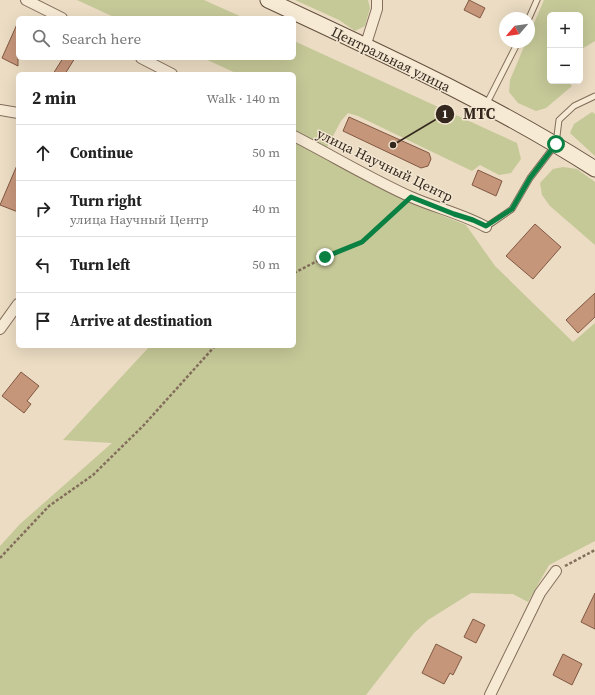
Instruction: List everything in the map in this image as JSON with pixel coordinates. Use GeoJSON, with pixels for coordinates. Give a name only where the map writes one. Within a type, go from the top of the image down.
{"type":"FeatureCollection","features":[{"type":"Feature","properties":{"kind":"street"},"geometry":{"type":"LineString","coordinates":[[26,0],[58,16]]}},
{"type":"Feature","properties":{"kind":"street","name":"Центральная улица"},"geometry":{"type":"LineString","coordinates":[[268,0],[485,106],[556,144],[595,169]]}},
{"type":"Feature","properties":{"kind":"street"},"geometry":{"type":"LineString","coordinates":[[365,47],[377,10],[377,0]]}},
{"type":"Feature","properties":{"kind":"street"},"geometry":{"type":"LineString","coordinates":[[145,60],[168,72]]}},
{"type":"Feature","properties":{"kind":"street"},"geometry":{"type":"LineString","coordinates":[[0,110],[16,113]]}},
{"type":"Feature","properties":{"kind":"street","name":"улица Научный Центр"},"geometry":{"type":"LineString","coordinates":[[296,137],[411,197],[486,226]]}},
{"type":"Feature","properties":{"kind":"street"},"geometry":{"type":"LineString","coordinates":[[0,329],[16,307]]}},
{"type":"Feature","properties":{"kind":"street"},"geometry":{"type":"LineString","coordinates":[[490,695],[540,593],[556,571]]}},
{"type":"Feature","properties":{"kind":"lane"},"geometry":{"type":"LineString","coordinates":[[531,12],[536,0]]}},
{"type":"Feature","properties":{"kind":"lane"},"geometry":{"type":"LineString","coordinates":[[485,106],[515,48]]}},
{"type":"Feature","properties":{"kind":"lane"},"geometry":{"type":"LineString","coordinates":[[486,226],[512,209],[530,178],[556,144],[559,120],[574,106],[595,96]]}},
{"type":"Feature","properties":{"kind":"path"},"geometry":{"type":"LineString","coordinates":[[296,273],[325,257],[362,242],[411,197]]}},
{"type":"Feature","properties":{"kind":"path"},"geometry":{"type":"LineString","coordinates":[[0,558],[49,506],[92,475],[143,426],[213,348]]}},
{"type":"Feature","properties":{"kind":"path"},"geometry":{"type":"LineString","coordinates":[[556,571],[595,550]]}},
{"type":"Feature","properties":{"kind":"green space"},"geometry":{"type":"Polygon","coordinates":[[[77,0],[204,0],[240,16],[112,16],[77,0]]]}},
{"type":"Feature","properties":{"kind":"green space"},"geometry":{"type":"Polygon","coordinates":[[[295,0],[368,0],[370,8],[365,26],[355,31],[339,20],[295,0]]]}},
{"type":"Feature","properties":{"kind":"green space"},"geometry":{"type":"Polygon","coordinates":[[[544,0],[595,0],[595,41],[583,48],[583,12],[547,12],[547,84],[570,84],[572,86],[546,108],[536,111],[518,103],[509,92],[510,80],[523,48],[535,48],[535,21],[544,0]]]}},
{"type":"Feature","properties":{"kind":"green space"},"geometry":{"type":"Polygon","coordinates":[[[296,42],[517,143],[521,159],[511,173],[499,175],[480,165],[472,171],[358,116],[348,113],[341,121],[326,149],[411,203],[466,225],[495,266],[573,342],[595,323],[595,541],[549,565],[528,602],[513,594],[471,593],[428,620],[414,633],[366,695],[0,695],[0,546],[20,524],[112,443],[63,440],[148,348],[296,348],[296,72],[234,72],[207,60],[296,60],[296,42]]]}},
{"type":"Feature","properties":{"kind":"green space"},"geometry":{"type":"Polygon","coordinates":[[[592,112],[595,114],[595,156],[570,133],[574,124],[592,112]]]}},
{"type":"Feature","properties":{"kind":"green space"},"geometry":{"type":"Polygon","coordinates":[[[563,167],[577,169],[595,182],[595,245],[550,206],[542,195],[540,183],[553,169],[563,167]]]}},
{"type":"Feature","properties":{"kind":"building"},"geometry":{"type":"Polygon","coordinates":[[[469,0],[485,8],[480,18],[464,10],[469,0]]]}},
{"type":"Feature","properties":{"kind":"building"},"geometry":{"type":"Polygon","coordinates":[[[16,26],[16,60],[18,60],[18,66],[2,58],[16,26]]]}},
{"type":"Feature","properties":{"kind":"building"},"geometry":{"type":"Polygon","coordinates":[[[62,60],[74,60],[66,72],[54,72],[62,60]]]}},
{"type":"Feature","properties":{"kind":"building"},"geometry":{"type":"Polygon","coordinates":[[[349,117],[429,153],[431,159],[428,166],[421,168],[343,131],[349,117]]]}},
{"type":"Feature","properties":{"kind":"building"},"geometry":{"type":"Polygon","coordinates":[[[16,168],[16,211],[0,205],[16,168]]]}},
{"type":"Feature","properties":{"kind":"building"},"geometry":{"type":"Polygon","coordinates":[[[478,170],[502,181],[496,196],[472,185],[478,170]]]}},
{"type":"Feature","properties":{"kind":"building"},"geometry":{"type":"Polygon","coordinates":[[[535,224],[561,247],[533,279],[506,256],[535,224]]]}},
{"type":"Feature","properties":{"kind":"building"},"geometry":{"type":"Polygon","coordinates":[[[595,293],[595,317],[578,333],[566,320],[595,293]]]}},
{"type":"Feature","properties":{"kind":"building"},"geometry":{"type":"Polygon","coordinates":[[[21,372],[39,386],[27,401],[31,404],[24,413],[2,396],[21,372]]]}},
{"type":"Feature","properties":{"kind":"building"},"geometry":{"type":"Polygon","coordinates":[[[595,593],[595,629],[581,622],[595,593]]]}},
{"type":"Feature","properties":{"kind":"building"},"geometry":{"type":"Polygon","coordinates":[[[473,619],[485,625],[476,643],[464,637],[473,619]]]}},
{"type":"Feature","properties":{"kind":"building"},"geometry":{"type":"Polygon","coordinates":[[[436,644],[462,657],[453,675],[450,673],[444,684],[422,673],[436,644]]]}},
{"type":"Feature","properties":{"kind":"building"},"geometry":{"type":"Polygon","coordinates":[[[563,654],[582,664],[572,685],[553,675],[563,654]]]}},
{"type":"Feature","properties":{"kind":"place","name":"МТС"},"geometry":{"type":"Point","coordinates":[393,145]}},
{"type":"Feature","properties":{"kind":"route"},"geometry":{"type":"LineString","coordinates":[[325,257],[362,242],[411,197],[486,226],[512,209],[530,178],[556,144]]}}]}
